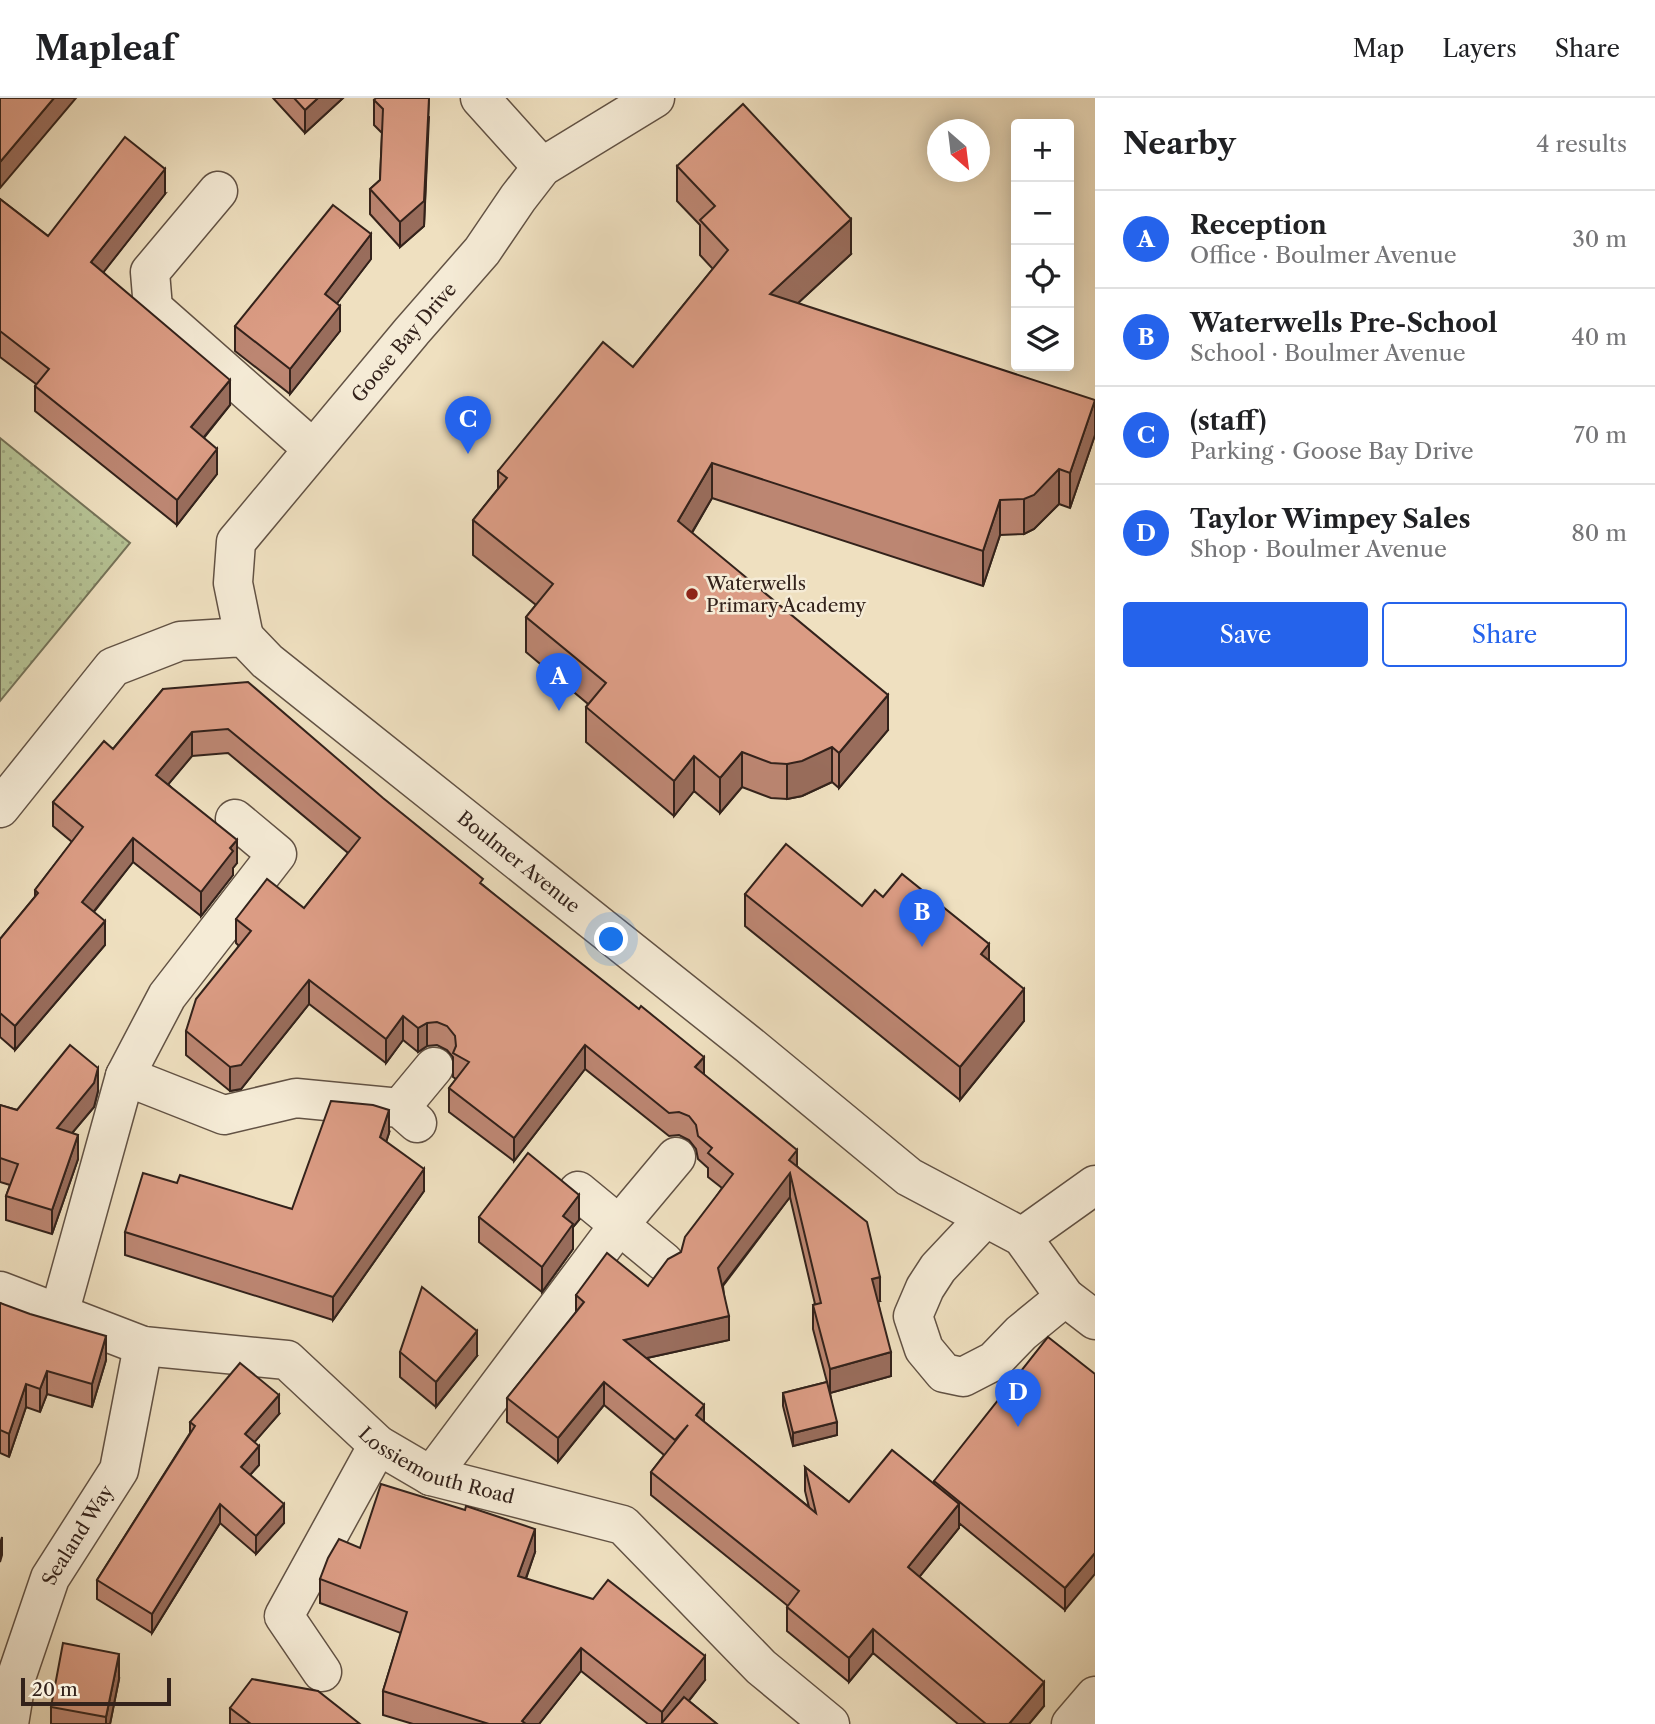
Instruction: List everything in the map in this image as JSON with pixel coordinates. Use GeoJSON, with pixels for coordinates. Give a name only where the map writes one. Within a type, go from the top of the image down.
{"type":"FeatureCollection","features":[{"type":"Feature","properties":{"kind":"street"},"geometry":{"type":"LineString","coordinates":[[480,98],[542,167]]}},
{"type":"Feature","properties":{"kind":"street","name":"Goose Bay Drive"},"geometry":{"type":"LineString","coordinates":[[244,638],[233,583],[236,542],[482,251],[542,167],[655,98]]}},
{"type":"Feature","properties":{"kind":"street"},"geometry":{"type":"LineString","coordinates":[[218,191],[150,272],[153,308],[313,449]]}},
{"type":"Feature","properties":{"kind":"street"},"geometry":{"type":"LineString","coordinates":[[0,808],[113,667],[180,641],[244,638]]}},
{"type":"Feature","properties":{"kind":"street","name":"Boulmer Avenue"},"geometry":{"type":"LineString","coordinates":[[244,638],[267,661],[749,1045],[909,1177],[1022,1237]]}},
{"type":"Feature","properties":{"kind":"street"},"geometry":{"type":"LineString","coordinates":[[59,1314],[125,1076],[167,996],[277,854],[235,818]]}},
{"type":"Feature","properties":{"kind":"street"},"geometry":{"type":"LineString","coordinates":[[125,1076],[224,1115],[296,1098],[409,1116],[434,1068]]}},
{"type":"Feature","properties":{"kind":"street"},"geometry":{"type":"LineString","coordinates":[[431,1476],[619,1225],[676,1157]]}},
{"type":"Feature","properties":{"kind":"street"},"geometry":{"type":"LineString","coordinates":[[1095,1185],[1022,1237],[1065,1297],[1095,1320]]}},
{"type":"Feature","properties":{"kind":"street"},"geometry":{"type":"LineString","coordinates":[[578,1191],[664,1262]]}},
{"type":"Feature","properties":{"kind":"street"},"geometry":{"type":"LineString","coordinates":[[985,1218],[938,1268],[925,1288],[914,1316],[924,1349],[944,1373],[963,1377],[993,1361],[1065,1297]]}},
{"type":"Feature","properties":{"kind":"street","name":"Lossiemouth Road"},"geometry":{"type":"LineString","coordinates":[[0,1291],[143,1346],[288,1360],[378,1445],[431,1476],[623,1525],[761,1667],[830,1724]]}},
{"type":"Feature","properties":{"kind":"street","name":"Sealand Way"},"geometry":{"type":"LineString","coordinates":[[9,1724],[8,1673],[50,1578],[119,1470],[143,1346]]}},
{"type":"Feature","properties":{"kind":"street"},"geometry":{"type":"LineString","coordinates":[[321,1672],[284,1616],[378,1445]]}},
{"type":"Feature","properties":{"kind":"street"},"geometry":{"type":"LineString","coordinates":[[1071,1724],[1095,1696]]}},
{"type":"Feature","properties":{"kind":"green space"},"geometry":{"type":"Polygon","coordinates":[[[0,438],[130,543],[0,701],[0,438]]]}},
{"type":"Feature","properties":{"kind":"building"},"geometry":{"type":"Polygon","coordinates":[[[0,98],[54,98],[0,162],[0,98]]]}},
{"type":"Feature","properties":{"kind":"building"},"geometry":{"type":"Polygon","coordinates":[[[294,98],[318,98],[305,110],[294,98]]]}},
{"type":"Feature","properties":{"kind":"building"},"geometry":{"type":"Polygon","coordinates":[[[429,98],[424,201],[400,222],[370,189],[380,180],[383,109],[374,100],[429,98]]]}},
{"type":"Feature","properties":{"kind":"building"},"geometry":{"type":"Polygon","coordinates":[[[743,104],[851,219],[770,294],[1095,400],[1070,473],[1059,469],[1034,495],[1024,499],[1000,500],[983,551],[712,463],[678,521],[888,695],[839,753],[832,747],[802,761],[787,764],[771,763],[742,752],[720,778],[694,756],[674,781],[586,707],[606,683],[526,617],[553,584],[473,520],[507,478],[498,471],[603,342],[633,367],[728,250],[700,220],[715,206],[677,166],[743,104]]]}},
{"type":"Feature","properties":{"kind":"building"},"geometry":{"type":"Polygon","coordinates":[[[125,137],[165,169],[91,262],[230,380],[191,427],[217,449],[177,500],[35,386],[49,369],[0,331],[0,199],[48,236],[125,137]]]}},
{"type":"Feature","properties":{"kind":"building"},"geometry":{"type":"Polygon","coordinates":[[[333,205],[371,234],[325,294],[340,306],[290,369],[235,326],[333,205]]]}},
{"type":"Feature","properties":{"kind":"building"},"geometry":{"type":"Polygon","coordinates":[[[248,682],[383,798],[483,879],[480,883],[704,1057],[695,1067],[797,1150],[789,1160],[867,1222],[880,1277],[872,1279],[891,1352],[830,1369],[813,1305],[821,1303],[790,1173],[718,1268],[729,1316],[624,1340],[704,1405],[696,1415],[816,1513],[805,1467],[849,1502],[892,1450],[959,1504],[908,1567],[1044,1682],[1009,1724],[986,1724],[873,1629],[849,1658],[787,1607],[799,1591],[651,1472],[688,1425],[675,1440],[604,1382],[558,1438],[507,1398],[584,1302],[576,1295],[607,1253],[648,1286],[668,1259],[681,1252],[685,1237],[733,1174],[708,1153],[712,1148],[698,1136],[696,1125],[689,1116],[679,1112],[669,1113],[585,1045],[514,1138],[449,1088],[469,1062],[453,1053],[456,1046],[455,1036],[447,1026],[437,1022],[418,1028],[403,1016],[386,1039],[309,980],[241,1065],[230,1067],[186,1031],[196,999],[251,931],[236,919],[267,879],[304,908],[360,838],[228,729],[192,732],[156,775],[237,840],[230,848],[233,851],[201,892],[133,838],[82,902],[105,921],[15,1026],[0,1013],[0,939],[38,893],[35,890],[83,827],[53,802],[104,741],[113,749],[163,689],[248,682]]]}},
{"type":"Feature","properties":{"kind":"building"},"geometry":{"type":"Polygon","coordinates":[[[786,844],[862,906],[875,890],[883,897],[902,874],[989,944],[981,954],[1024,989],[960,1067],[745,894],[786,844]]]}},
{"type":"Feature","properties":{"kind":"building"},"geometry":{"type":"Polygon","coordinates":[[[70,1045],[98,1068],[94,1083],[57,1128],[78,1135],[52,1210],[6,1196],[18,1164],[0,1158],[0,1105],[17,1110],[70,1045]]]}},
{"type":"Feature","properties":{"kind":"building"},"geometry":{"type":"Polygon","coordinates":[[[331,1101],[373,1105],[389,1110],[380,1137],[424,1169],[333,1297],[125,1232],[143,1173],[177,1183],[180,1175],[292,1209],[331,1101]]]}},
{"type":"Feature","properties":{"kind":"building"},"geometry":{"type":"Polygon","coordinates":[[[528,1153],[579,1195],[563,1216],[573,1224],[542,1267],[479,1217],[528,1153]]]}},
{"type":"Feature","properties":{"kind":"building"},"geometry":{"type":"Polygon","coordinates":[[[422,1287],[477,1331],[436,1382],[400,1352],[422,1287]]]}},
{"type":"Feature","properties":{"kind":"building"},"geometry":{"type":"Polygon","coordinates":[[[0,1303],[106,1336],[92,1384],[47,1371],[40,1389],[26,1384],[9,1434],[0,1430],[0,1303]]]}},
{"type":"Feature","properties":{"kind":"building"},"geometry":{"type":"Polygon","coordinates":[[[1048,1337],[1095,1374],[1095,1553],[1065,1588],[934,1481],[1048,1337]]]}},
{"type":"Feature","properties":{"kind":"building"},"geometry":{"type":"Polygon","coordinates":[[[240,1363],[279,1395],[245,1434],[259,1446],[241,1467],[284,1504],[256,1536],[220,1504],[152,1614],[97,1580],[195,1426],[190,1422],[240,1363]]]}},
{"type":"Feature","properties":{"kind":"building"},"geometry":{"type":"Polygon","coordinates":[[[827,1382],[837,1422],[793,1433],[783,1393],[827,1382]]]}},
{"type":"Feature","properties":{"kind":"building"},"geometry":{"type":"Polygon","coordinates":[[[381,1484],[465,1510],[466,1506],[535,1529],[518,1576],[593,1599],[608,1580],[705,1656],[662,1712],[581,1648],[522,1721],[526,1724],[489,1724],[383,1691],[407,1612],[320,1579],[339,1539],[360,1548],[381,1484]]]}},
{"type":"Feature","properties":{"kind":"building"},"geometry":{"type":"Polygon","coordinates":[[[63,1643],[119,1654],[106,1717],[51,1707],[63,1643]]]}},
{"type":"Feature","properties":{"kind":"building"},"geometry":{"type":"Polygon","coordinates":[[[252,1679],[318,1691],[360,1724],[251,1724],[230,1708],[252,1679]]]}},
{"type":"Feature","properties":{"kind":"building"},"geometry":{"type":"Polygon","coordinates":[[[684,1697],[717,1724],[661,1724],[684,1697]]]}},
{"type":"Feature","properties":{"kind":"place","name":"(staff)"},"geometry":{"type":"Point","coordinates":[468,454]}},
{"type":"Feature","properties":{"kind":"place","name":"Waterwells Primary Academy"},"geometry":{"type":"Point","coordinates":[692,594]}},
{"type":"Feature","properties":{"kind":"place","name":"Reception"},"geometry":{"type":"Point","coordinates":[559,711]}},
{"type":"Feature","properties":{"kind":"place","name":"Waterwells Pre-School"},"geometry":{"type":"Point","coordinates":[922,947]}},
{"type":"Feature","properties":{"kind":"place","name":"Taylor Wimpey Sales"},"geometry":{"type":"Point","coordinates":[1018,1427]}}]}
